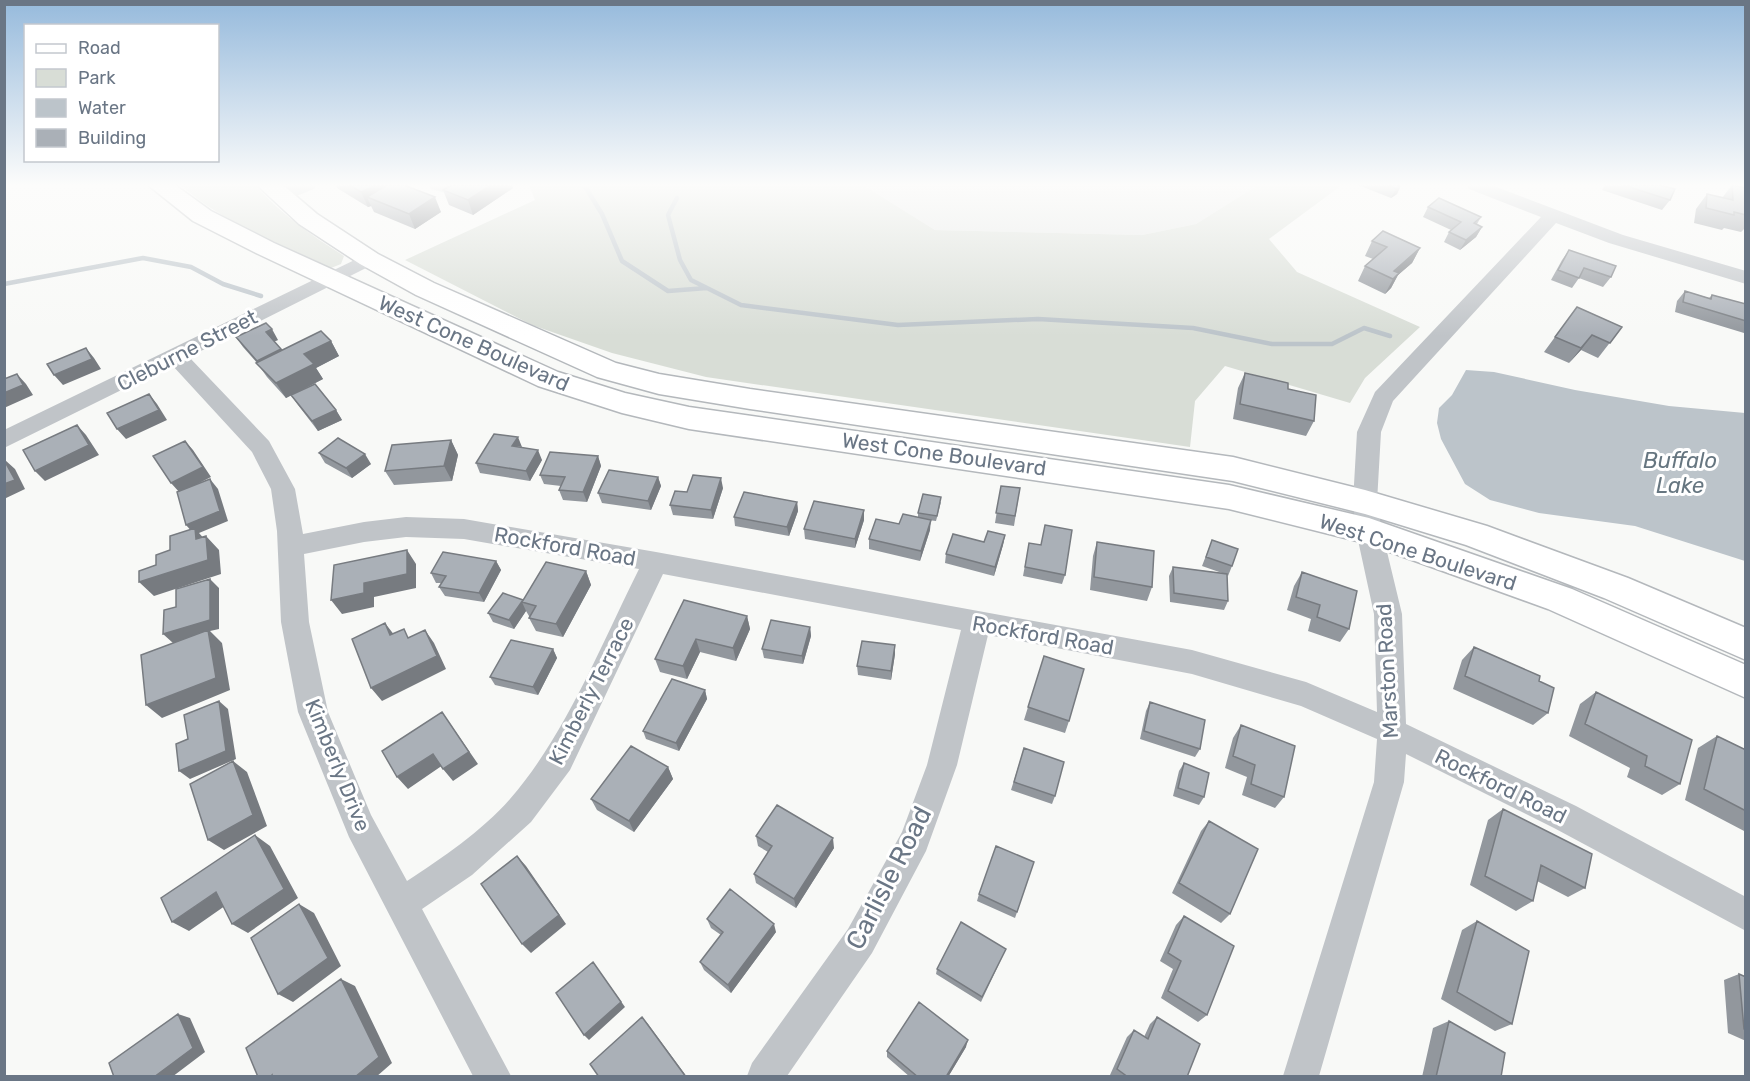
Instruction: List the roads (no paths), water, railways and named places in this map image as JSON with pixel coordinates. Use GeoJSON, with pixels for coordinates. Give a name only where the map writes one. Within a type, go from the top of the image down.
{"type":"FeatureCollection","features":[{"type":"Feature","properties":{"kind":"main road","name":"West Cone Boulevard"},"geometry":{"type":"LineString","coordinates":[[241,235],[329,279],[548,379],[622,403],[689,418],[1367,517],[1475,535],[1616,588],[1746,645]]}},
{"type":"Feature","properties":{"kind":"main road","name":"West Cone Boulevard"},"geometry":{"type":"LineString","coordinates":[[333,235],[369,259],[425,289],[527,336],[607,370],[659,384],[1233,469],[1367,517],[1560,599],[1746,682]]}},
{"type":"Feature","properties":{"kind":"street","name":"Marston Road"},"geometry":{"type":"LineString","coordinates":[[1300,1077],[1389,782],[1392,732],[1388,614],[1367,517],[1369,432],[1383,398],[1534,235]]}},
{"type":"Feature","properties":{"kind":"street"},"geometry":{"type":"LineString","coordinates":[[1609,235],[1681,260],[1746,278]]}},
{"type":"Feature","properties":{"kind":"street","name":"Cleburne Street"},"geometry":{"type":"LineString","coordinates":[[4,440],[369,259]]}},
{"type":"Feature","properties":{"kind":"street","name":"Kimberly Drive"},"geometry":{"type":"LineString","coordinates":[[176,356],[261,447],[283,489],[291,547],[295,622],[313,712],[360,826],[402,903],[487,1074]]}},
{"type":"Feature","properties":{"kind":"street","name":"Rockford Road"},"geometry":{"type":"LineString","coordinates":[[291,547],[364,532],[405,527],[464,529],[656,562],[1192,662],[1306,695],[1392,732],[1565,817],[1746,915]]}},
{"type":"Feature","properties":{"kind":"street","name":"Kimberly Terrace"},"geometry":{"type":"LineString","coordinates":[[402,903],[460,864],[520,811],[559,760],[656,562]]}},
{"type":"Feature","properties":{"kind":"street","name":"Carlisle Road"},"geometry":{"type":"LineString","coordinates":[[765,1077],[860,941],[915,840],[942,765],[977,623]]}},
{"type":"Feature","properties":{"kind":"water","name":"Buffalo Lake"},"geometry":{"type":"Polygon","coordinates":[[[1466,370],[1494,372],[1575,390],[1669,406],[1745,413],[1745,561],[1635,526],[1539,513],[1490,500],[1465,484],[1441,439],[1437,423],[1439,408],[1452,395],[1466,370]]]}},
{"type":"Feature","properties":{"kind":"waterway"},"geometry":{"type":"LineString","coordinates":[[611,235],[622,261],[668,291],[707,288]]}},
{"type":"Feature","properties":{"kind":"waterway"},"geometry":{"type":"LineString","coordinates":[[673,235],[680,260],[691,280],[707,288]]}},
{"type":"Feature","properties":{"kind":"waterway"},"geometry":{"type":"LineString","coordinates":[[4,284],[143,258],[191,267],[223,284],[261,296]]}},
{"type":"Feature","properties":{"kind":"waterway"},"geometry":{"type":"LineString","coordinates":[[707,288],[741,305],[898,325],[1038,319],[1193,328],[1272,344],[1332,344],[1364,328],[1390,336]]}}]}
